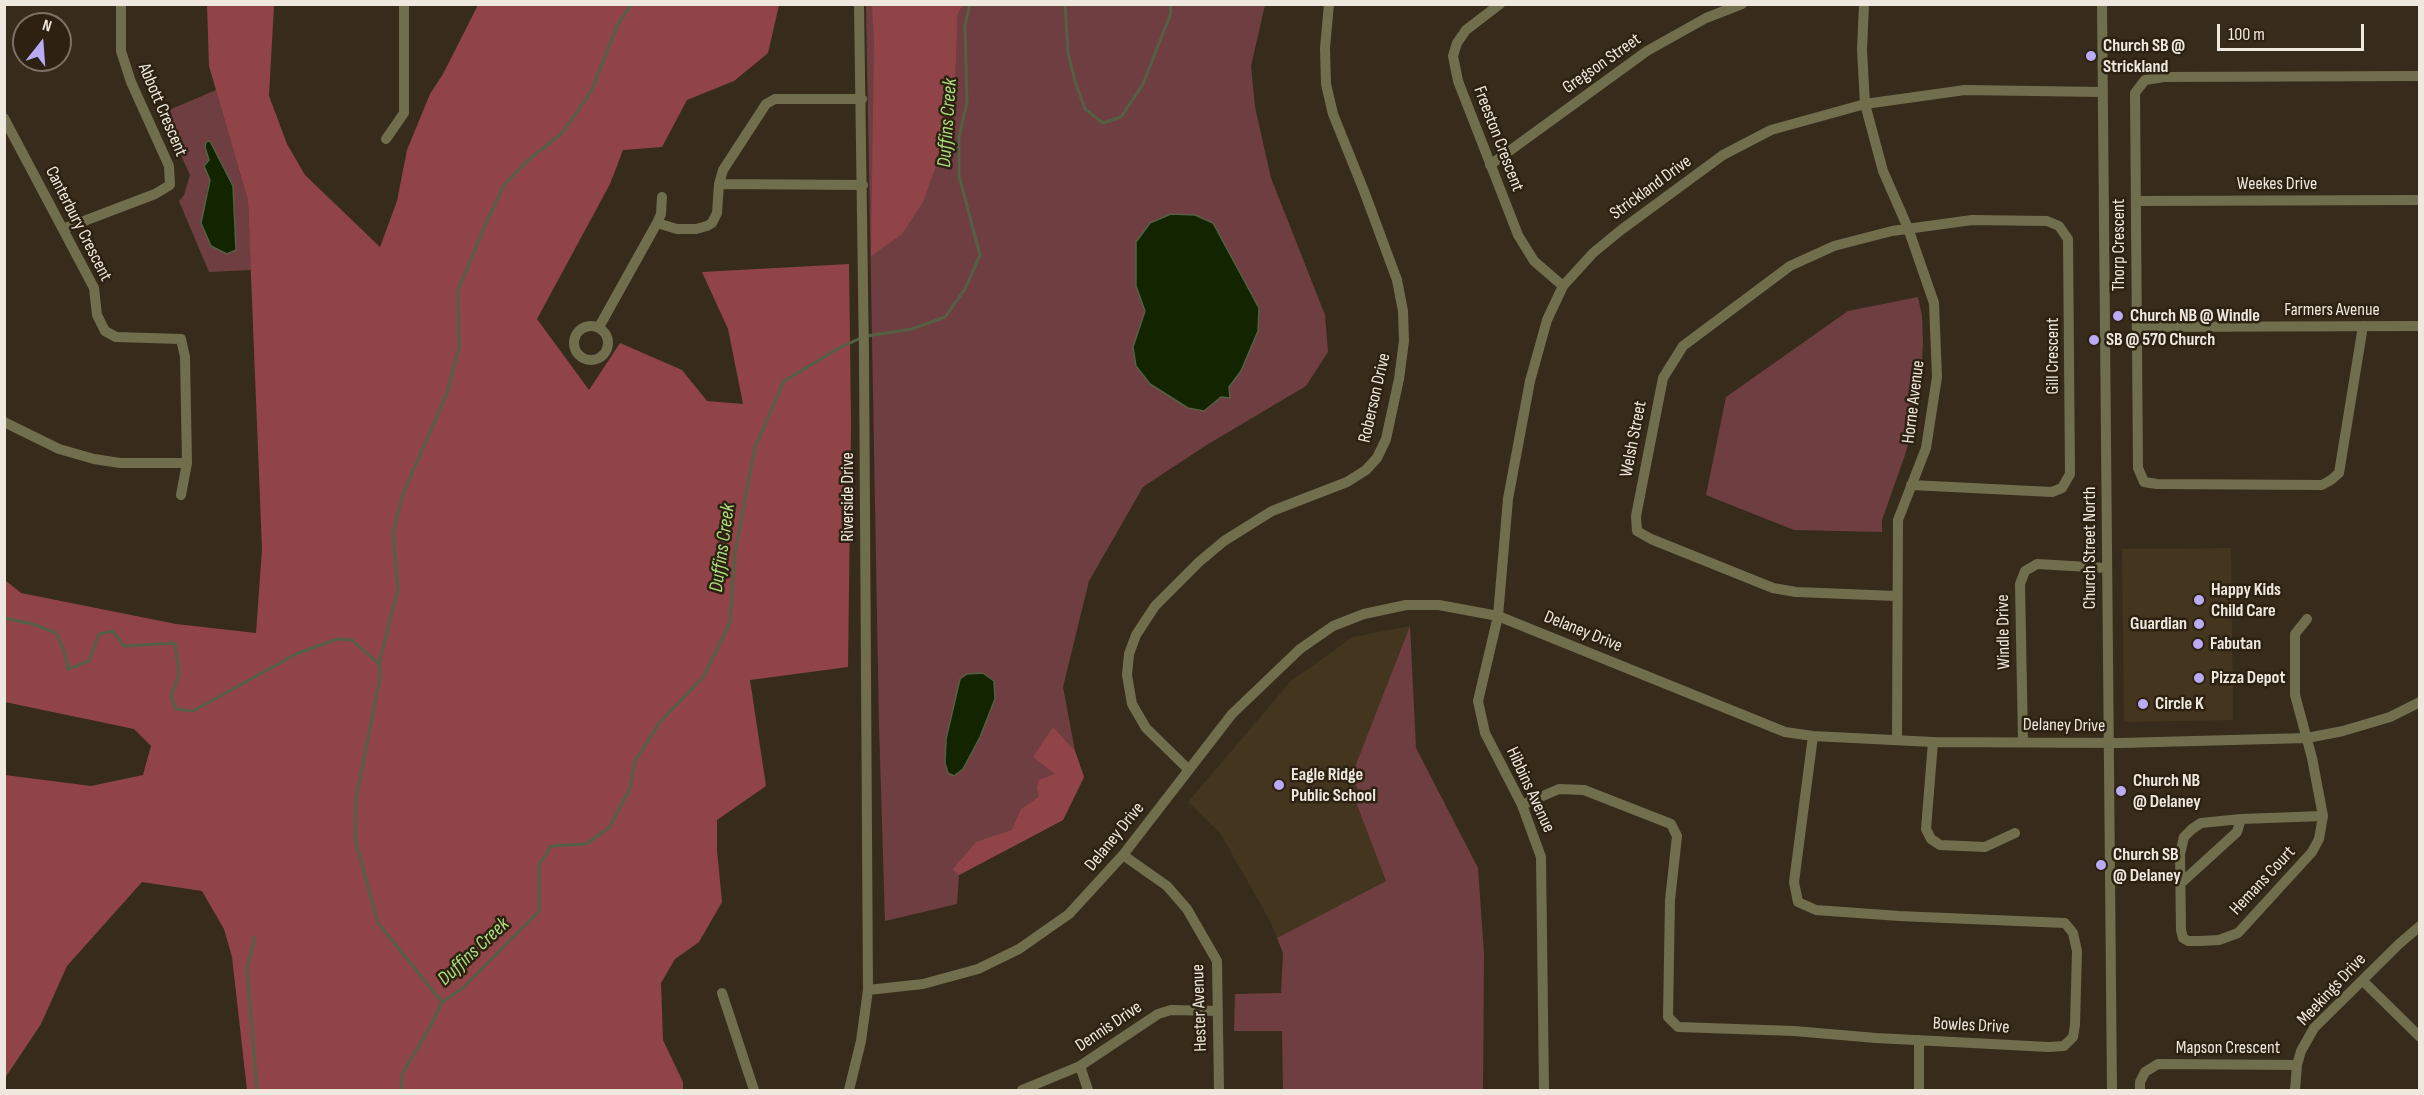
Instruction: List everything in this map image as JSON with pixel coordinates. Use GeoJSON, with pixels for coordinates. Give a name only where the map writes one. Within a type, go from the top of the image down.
{"type":"FeatureCollection","features":[{"type":"Feature","properties":{"kind":"street","name":"Abbott Crescent"},"geometry":{"type":"LineString","coordinates":[[63,229],[155,194],[170,185],[169,166],[131,82],[121,51],[121,4]]}},
{"type":"Feature","properties":{"kind":"street"},"geometry":{"type":"LineString","coordinates":[[386,139],[404,113],[404,4]]}},
{"type":"Feature","properties":{"kind":"street","name":"Riverside Drive"},"geometry":{"type":"LineString","coordinates":[[849,1090],[861,1041],[868,990],[860,4]]}},
{"type":"Feature","properties":{"kind":"street","name":"Roberson Drive"},"geometry":{"type":"LineString","coordinates":[[1188,769],[1146,728],[1132,704],[1127,675],[1129,654],[1136,635],[1155,606],[1199,562],[1224,541],[1272,511],[1347,482],[1366,470],[1377,458],[1386,439],[1399,380],[1404,341],[1403,311],[1396,280],[1333,114],[1326,84],[1325,48],[1329,4]]}},
{"type":"Feature","properties":{"kind":"street","name":"Freeston Crescent"},"geometry":{"type":"LineString","coordinates":[[1500,4],[1466,30],[1457,43],[1453,56],[1458,81],[1518,235],[1534,261],[1563,286]]}},
{"type":"Feature","properties":{"kind":"street","name":"Gregson Street"},"geometry":{"type":"LineString","coordinates":[[1490,165],[1647,51],[1706,18],[1742,4]]}},
{"type":"Feature","properties":{"kind":"street","name":"Horne Avenue"},"geometry":{"type":"LineString","coordinates":[[1864,4],[1862,51],[1865,104],[1883,171],[1908,228],[1934,303],[1937,377],[1926,447],[1898,520],[1897,740]]}},
{"type":"Feature","properties":{"kind":"street","name":"Church Street North"},"geometry":{"type":"LineString","coordinates":[[2102,4],[2112,1090]]}},
{"type":"Feature","properties":{"kind":"street","name":"Thorp Crescent"},"geometry":{"type":"LineString","coordinates":[[2363,326],[2339,473],[2322,485],[2144,482],[2138,468],[2135,93],[2145,80],[2164,77],[2420,76]]}},
{"type":"Feature","properties":{"kind":"street","name":"Strickland Drive"},"geometry":{"type":"LineString","coordinates":[[1498,616],[1508,499],[1530,381],[1547,320],[1563,286],[1593,253],[1723,155],[1771,130],[1865,104],[1965,90],[2102,92]]}},
{"type":"Feature","properties":{"kind":"street"},"geometry":{"type":"LineString","coordinates":[[657,223],[677,229],[707,226],[717,213],[719,184],[723,170],[766,104],[775,99],[862,99]]}},
{"type":"Feature","properties":{"kind":"street","name":"Canterbury Crescent"},"geometry":{"type":"LineString","coordinates":[[4,118],[94,288],[97,315],[105,331],[116,337],[181,339],[185,357],[186,463],[181,495]]}},
{"type":"Feature","properties":{"kind":"street"},"geometry":{"type":"LineString","coordinates":[[719,184],[863,185]]}},
{"type":"Feature","properties":{"kind":"street"},"geometry":{"type":"LineString","coordinates":[[599,327],[657,223],[661,214],[662,197]]}},
{"type":"Feature","properties":{"kind":"street","name":"Weekes Drive"},"geometry":{"type":"LineString","coordinates":[[2136,201],[2420,200]]}},
{"type":"Feature","properties":{"kind":"street","name":"Gill Crescent"},"geometry":{"type":"LineString","coordinates":[[1908,228],[1972,220],[2047,221],[2059,226],[2068,239],[2069,254],[2070,474],[2062,488],[2052,492],[1911,485]]}},
{"type":"Feature","properties":{"kind":"street","name":"Welsh Street"},"geometry":{"type":"LineString","coordinates":[[1896,596],[1796,592],[1773,588],[1651,539],[1637,531],[1636,516],[1663,378],[1683,346],[1790,266],[1834,246],[1908,228]]}},
{"type":"Feature","properties":{"kind":"street","name":"Farmers Avenue"},"geometry":{"type":"LineString","coordinates":[[2137,327],[2420,326]]}},
{"type":"Feature","properties":{"kind":"street"},"geometry":{"type":"LineString","coordinates":[[4,422],[59,449],[94,459],[120,463],[186,463]]}},
{"type":"Feature","properties":{"kind":"street","name":"Windle Drive"},"geometry":{"type":"LineString","coordinates":[[2023,741],[2020,584],[2025,572],[2037,564],[2106,568]]}},
{"type":"Feature","properties":{"kind":"street","name":"Delaney Drive"},"geometry":{"type":"LineString","coordinates":[[868,990],[923,984],[944,979],[978,969],[1019,950],[1069,914],[1124,855],[1232,714],[1300,649],[1333,626],[1364,615],[1406,605],[1439,605],[1498,616],[1785,732],[1813,736],[1933,742],[2108,743],[2307,738],[2343,732],[2381,720],[2420,702]]}},
{"type":"Feature","properties":{"kind":"street","name":"Hibbins Avenue"},"geometry":{"type":"LineString","coordinates":[[1498,616],[1478,701],[1480,716],[1496,756],[1522,805],[1541,858],[1544,1090]]}},
{"type":"Feature","properties":{"kind":"street","name":"Hemans Court"},"geometry":{"type":"LineString","coordinates":[[2307,619],[2295,634],[2295,695],[2324,816],[2319,839],[2312,852],[2238,933],[2219,940],[2188,941],[2183,938],[2180,854],[2184,837],[2201,823],[2324,816]]}},
{"type":"Feature","properties":{"kind":"street","name":"Bowles Drive"},"geometry":{"type":"LineString","coordinates":[[1522,805],[1559,789],[1584,790],[1671,824],[1677,836],[1670,900],[1668,1017],[1678,1027],[2064,1046],[2073,1037],[2075,1025],[2077,951],[2073,933],[2065,923],[1816,910],[1798,902],[1794,882],[1813,736]]}},
{"type":"Feature","properties":{"kind":"street"},"geometry":{"type":"LineString","coordinates":[[1933,742],[1926,830],[1931,839],[1940,845],[1985,847],[2015,833]]}},
{"type":"Feature","properties":{"kind":"street"},"geometry":{"type":"LineString","coordinates":[[2180,884],[2237,832],[2241,819]]}},
{"type":"Feature","properties":{"kind":"street","name":"Hester Avenue"},"geometry":{"type":"LineString","coordinates":[[1124,855],[1167,886],[1187,909],[1217,961],[1219,1090]]}},
{"type":"Feature","properties":{"kind":"street","name":"Meekings Drive"},"geometry":{"type":"LineString","coordinates":[[2295,1090],[2297,1065],[2301,1051],[2314,1028],[2399,944],[2420,927]]}},
{"type":"Feature","properties":{"kind":"street"},"geometry":{"type":"LineString","coordinates":[[2363,981],[2420,1037]]}},
{"type":"Feature","properties":{"kind":"street"},"geometry":{"type":"LineString","coordinates":[[722,993],[754,1090]]}},
{"type":"Feature","properties":{"kind":"street","name":"Dennis Drive"},"geometry":{"type":"LineString","coordinates":[[1022,1090],[1080,1066],[1158,1014],[1171,1010],[1218,1011]]}},
{"type":"Feature","properties":{"kind":"street"},"geometry":{"type":"LineString","coordinates":[[1919,1040],[1919,1090]]}},
{"type":"Feature","properties":{"kind":"street","name":"Mapson Crescent"},"geometry":{"type":"LineString","coordinates":[[2140,1090],[2140,1082],[2145,1072],[2158,1064],[2297,1065]]}},
{"type":"Feature","properties":{"kind":"street"},"geometry":{"type":"LineString","coordinates":[[1080,1066],[1088,1090]]}},
{"type":"Feature","properties":{"kind":"shaded area"},"geometry":{"type":"Polygon","coordinates":[[[207,5],[274,5],[269,96],[287,144],[305,175],[380,247],[397,201],[407,150],[430,94],[443,74],[478,5],[779,5],[768,53],[734,81],[687,100],[662,147],[623,150],[610,184],[537,319],[589,390],[620,343],[682,370],[707,401],[743,404],[728,329],[702,272],[849,264],[851,425],[848,667],[750,680],[766,786],[717,820],[717,850],[722,902],[699,942],[675,959],[661,983],[663,1040],[683,1082],[683,1090],[247,1090],[232,957],[224,929],[202,891],[142,882],[67,966],[41,1024],[5,1078],[5,775],[91,786],[143,775],[151,746],[134,729],[5,702],[5,580],[21,593],[176,624],[256,633],[262,549],[248,201],[209,66],[207,5]]]}},
{"type":"Feature","properties":{"kind":"shaded area"},"geometry":{"type":"Polygon","coordinates":[[[866,5],[1265,5],[1251,66],[1255,107],[1271,178],[1325,315],[1328,352],[1306,386],[1205,446],[1143,487],[1089,581],[1063,687],[1075,751],[1084,777],[1063,820],[959,875],[957,904],[885,921],[879,725],[866,5]]]}},
{"type":"Feature","properties":{"kind":"shaded area"},"geometry":{"type":"Polygon","coordinates":[[[872,5],[962,5],[957,16],[952,121],[923,202],[902,234],[871,256],[874,42],[872,5]]]}},
{"type":"Feature","properties":{"kind":"shaded area"},"geometry":{"type":"Polygon","coordinates":[[[216,90],[248,201],[251,270],[209,272],[179,201],[184,195],[190,175],[162,113],[216,90]],[[209,160],[204,166],[210,180],[206,193],[227,254],[209,160]]]}},
{"type":"Feature","properties":{"kind":"shaded area"},"geometry":{"type":"Polygon","coordinates":[[[210,141],[233,186],[236,250],[227,254],[211,246],[201,223],[210,180],[204,166],[209,160],[205,147],[206,142],[210,141]]]}},
{"type":"Feature","properties":{"kind":"shaded area"},"geometry":{"type":"Polygon","coordinates":[[[1171,214],[1195,215],[1213,223],[1259,308],[1258,331],[1241,371],[1229,387],[1230,398],[1221,397],[1204,411],[1188,408],[1150,384],[1136,366],[1133,347],[1145,311],[1136,286],[1136,242],[1150,223],[1171,214]]]}},
{"type":"Feature","properties":{"kind":"shaded area"},"geometry":{"type":"Polygon","coordinates":[[[1918,297],[1922,316],[1923,343],[1920,400],[1905,455],[1882,520],[1882,532],[1794,530],[1706,495],[1726,397],[1848,311],[1918,297]]]}},
{"type":"Feature","properties":{"kind":"shaded area"},"geometry":{"type":"Polygon","coordinates":[[[2231,548],[2233,720],[2124,722],[2122,549],[2231,548]]]}},
{"type":"Feature","properties":{"kind":"shaded area","name":"Eagle Ridge Public School"},"geometry":{"type":"Polygon","coordinates":[[[1410,626],[1351,777],[1360,794],[1357,805],[1386,881],[1277,938],[1269,919],[1220,833],[1188,802],[1291,681],[1353,637],[1410,626]]]}},
{"type":"Feature","properties":{"kind":"shaded area"},"geometry":{"type":"Polygon","coordinates":[[[1410,626],[1416,748],[1478,868],[1484,954],[1483,1090],[1283,1090],[1282,1031],[1234,1031],[1235,994],[1281,993],[1283,953],[1277,938],[1386,881],[1357,805],[1360,793],[1351,777],[1410,626]]]}},
{"type":"Feature","properties":{"kind":"shaded area"},"geometry":{"type":"Polygon","coordinates":[[[983,673],[994,681],[995,699],[980,737],[963,769],[954,776],[948,773],[945,763],[946,739],[960,679],[967,674],[983,673]]]}},
{"type":"Feature","properties":{"kind":"shaded area"},"geometry":{"type":"Polygon","coordinates":[[[1053,727],[1075,751],[1084,777],[1063,820],[959,875],[953,869],[976,842],[1012,830],[1021,809],[1039,797],[1037,788],[1039,780],[1055,774],[1033,757],[1053,727]]]}},
{"type":"Feature","properties":{"kind":"waterway"},"geometry":{"type":"LineString","coordinates":[[442,1002],[378,923],[355,839],[356,799],[380,677],[379,664],[398,589],[393,533],[403,494],[447,393],[459,347],[458,290],[487,221],[504,185],[526,162],[562,133],[591,92],[616,28],[631,4]]}},
{"type":"Feature","properties":{"kind":"waterway","name":"Duffins Creek"},"geometry":{"type":"LineString","coordinates":[[867,336],[912,329],[945,317],[965,289],[980,255],[959,176],[959,137],[967,102],[965,25],[970,4]]}},
{"type":"Feature","properties":{"kind":"waterway","name":"Duffins Creek"},"geometry":{"type":"LineString","coordinates":[[1065,4],[1068,53],[1075,81],[1085,109],[1103,123],[1121,117],[1143,84],[1171,13],[1170,4]]}},
{"type":"Feature","properties":{"kind":"waterway","name":"Duffins Creek"},"geometry":{"type":"LineString","coordinates":[[401,1090],[402,1074],[442,1002],[463,988],[539,911],[539,865],[551,846],[586,844],[609,828],[630,788],[635,761],[660,722],[704,676],[730,622],[735,552],[755,447],[784,381],[839,348],[861,338]]}},
{"type":"Feature","properties":{"kind":"waterway"},"geometry":{"type":"LineString","coordinates":[[4,618],[33,624],[56,633],[64,650],[68,669],[89,661],[99,634],[113,631],[124,646],[175,643],[179,674],[171,696],[176,709],[193,711],[296,654],[337,639],[352,640],[379,664]]}},
{"type":"Feature","properties":{"kind":"waterway"},"geometry":{"type":"LineString","coordinates":[[255,937],[247,968],[257,1090]]}},
{"type":"Feature","properties":{"kind":"place","name":"Church SB @ Strickland"},"geometry":{"type":"Point","coordinates":[2091,56]}},
{"type":"Feature","properties":{"kind":"place","name":"Church NB @ Windle"},"geometry":{"type":"Point","coordinates":[2118,316]}},
{"type":"Feature","properties":{"kind":"place","name":"SB @ 570 Church"},"geometry":{"type":"Point","coordinates":[2094,340]}},
{"type":"Feature","properties":{"kind":"place","name":"Happy Kids Child Care"},"geometry":{"type":"Point","coordinates":[2199,600]}},
{"type":"Feature","properties":{"kind":"place","name":"Guardian"},"geometry":{"type":"Point","coordinates":[2199,624]}},
{"type":"Feature","properties":{"kind":"place","name":"Fabutan"},"geometry":{"type":"Point","coordinates":[2198,644]}},
{"type":"Feature","properties":{"kind":"place","name":"Pizza Depot"},"geometry":{"type":"Point","coordinates":[2199,678]}},
{"type":"Feature","properties":{"kind":"place","name":"Circle K"},"geometry":{"type":"Point","coordinates":[2143,704]}},
{"type":"Feature","properties":{"kind":"place","name":"Eagle Ridge Public School"},"geometry":{"type":"Point","coordinates":[1279,785]}},
{"type":"Feature","properties":{"kind":"place","name":"Church NB @ Delaney"},"geometry":{"type":"Point","coordinates":[2121,791]}},
{"type":"Feature","properties":{"kind":"place","name":"Church SB @ Delaney"},"geometry":{"type":"Point","coordinates":[2101,865]}}]}
